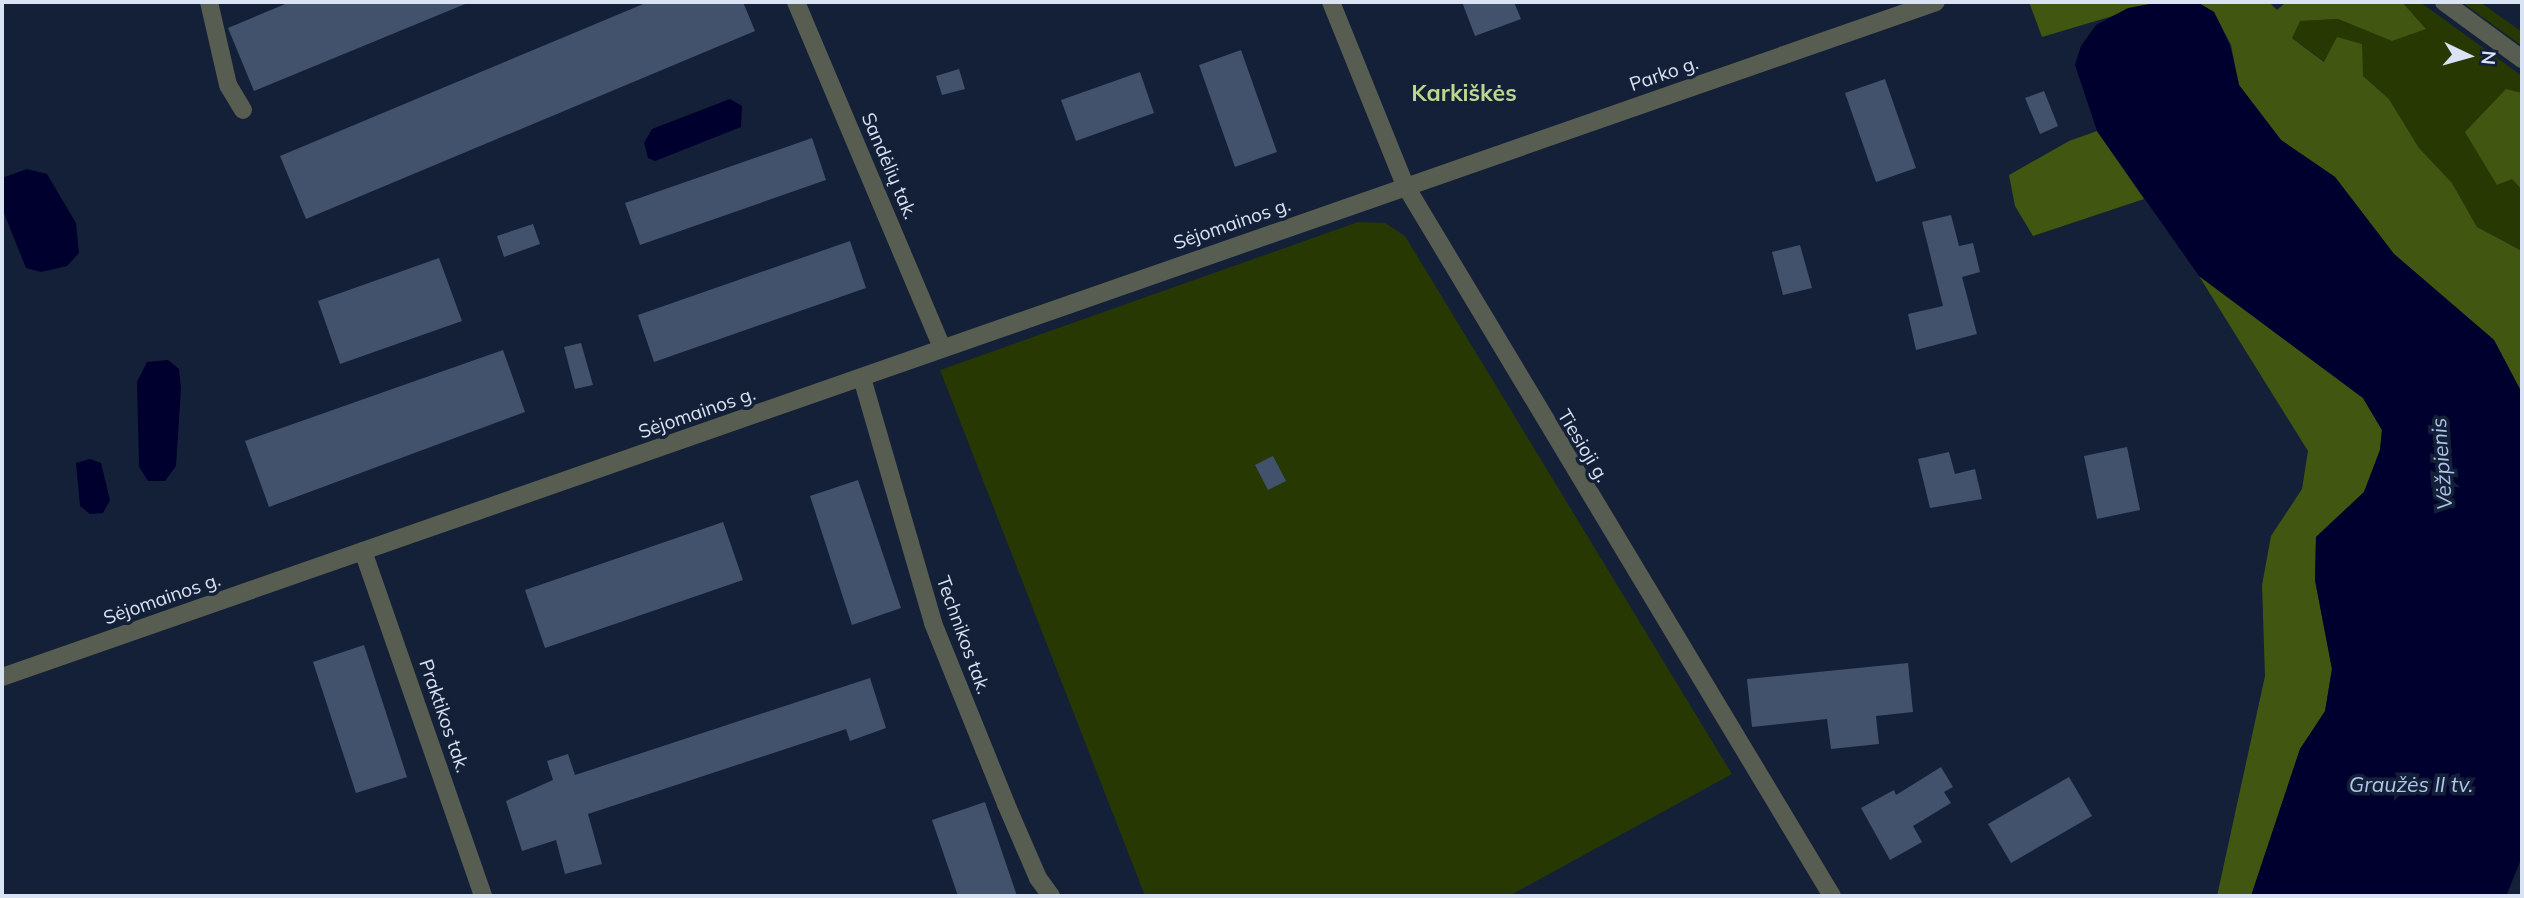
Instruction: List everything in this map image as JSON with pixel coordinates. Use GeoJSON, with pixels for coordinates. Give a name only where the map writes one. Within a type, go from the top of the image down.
{"type":"FeatureCollection","features":[{"type":"Feature","properties":{"kind":"street"},"geometry":{"type":"LineString","coordinates":[[209,2],[228,85],[243,110]]}},
{"type":"Feature","properties":{"kind":"street","name":"Sandėlių tak."},"geometry":{"type":"LineString","coordinates":[[796,2],[942,348]]}},
{"type":"Feature","properties":{"kind":"street","name":"Tiesioji g."},"geometry":{"type":"LineString","coordinates":[[1331,2],[1405,185],[1832,896]]}},
{"type":"Feature","properties":{"kind":"street","name":"Parko g."},"geometry":{"type":"LineString","coordinates":[[1405,185],[1936,2]]}},
{"type":"Feature","properties":{"kind":"street"},"geometry":{"type":"LineString","coordinates":[[2444,2],[2522,59]]}},
{"type":"Feature","properties":{"kind":"street","name":"Sėjomainos g."},"geometry":{"type":"LineString","coordinates":[[2,677],[862,378],[1405,185]]}},
{"type":"Feature","properties":{"kind":"street","name":"Technikos tak."},"geometry":{"type":"LineString","coordinates":[[862,378],[933,623],[996,781],[1038,878],[1051,896]]}},
{"type":"Feature","properties":{"kind":"street","name":"Praktikos tak."},"geometry":{"type":"LineString","coordinates":[[363,551],[482,896]]}},
{"type":"Feature","properties":{"kind":"green space"},"geometry":{"type":"Polygon","coordinates":[[[2029,2],[2160,2],[2042,37],[2029,2]]]}},
{"type":"Feature","properties":{"kind":"green space"},"geometry":{"type":"Polygon","coordinates":[[[2197,2],[2269,2],[2277,10],[2286,2],[2402,2],[2426,29],[2392,41],[2338,19],[2300,21],[2292,38],[2324,62],[2337,37],[2362,44],[2363,76],[2389,99],[2419,148],[2452,183],[2477,227],[2522,251],[2522,393],[2494,340],[2394,254],[2335,177],[2281,140],[2239,85],[2231,45],[2214,12],[2197,2]]]}},
{"type":"Feature","properties":{"kind":"green space"},"geometry":{"type":"Polygon","coordinates":[[[2402,2],[2420,2],[2522,76],[2522,93],[2506,90],[2498,185],[2512,178],[2522,190],[2522,251],[2477,227],[2452,183],[2419,148],[2389,99],[2363,76],[2325,62],[2292,38],[2299,21],[2338,19],[2392,41],[2425,28],[2402,2]]]}},
{"type":"Feature","properties":{"kind":"green space"},"geometry":{"type":"Polygon","coordinates":[[[2462,2],[2480,2],[2522,32],[2522,46],[2462,2]]]}},
{"type":"Feature","properties":{"kind":"green space"},"geometry":{"type":"Polygon","coordinates":[[[2506,89],[2522,93],[2522,190],[2512,179],[2497,185],[2465,132],[2506,89]]]}},
{"type":"Feature","properties":{"kind":"green space"},"geometry":{"type":"Polygon","coordinates":[[[2097,131],[2144,199],[2033,236],[2015,206],[2009,175],[2069,141],[2097,131]]]}},
{"type":"Feature","properties":{"kind":"green space"},"geometry":{"type":"Polygon","coordinates":[[[1358,222],[1385,223],[1405,236],[1732,774],[1509,896],[1145,896],[940,370],[1358,222]]]}},
{"type":"Feature","properties":{"kind":"green space"},"geometry":{"type":"Polygon","coordinates":[[[2199,276],[2363,398],[2382,430],[2380,450],[2364,492],[2316,537],[2315,580],[2332,669],[2325,712],[2300,749],[2251,896],[2217,896],[2265,676],[2262,585],[2271,536],[2302,489],[2308,451],[2199,276]]]}},
{"type":"Feature","properties":{"kind":"water","name":"Graužės II tv."},"geometry":{"type":"Polygon","coordinates":[[[2160,2],[2197,2],[2214,12],[2230,45],[2239,85],[2281,140],[2335,177],[2394,254],[2494,340],[2522,393],[2522,857],[2506,896],[2251,896],[2300,749],[2325,711],[2332,669],[2315,580],[2316,537],[2364,492],[2380,450],[2382,430],[2363,398],[2199,276],[2097,131],[2075,65],[2081,46],[2096,25],[2128,8],[2160,2]]]}},
{"type":"Feature","properties":{"kind":"water"},"geometry":{"type":"Polygon","coordinates":[[[730,99],[742,106],[741,127],[655,161],[648,158],[644,143],[652,129],[730,99]]]}},
{"type":"Feature","properties":{"kind":"water"},"geometry":{"type":"Polygon","coordinates":[[[27,169],[47,174],[76,223],[79,253],[67,266],[41,272],[26,268],[2,208],[2,178],[27,169]]]}},
{"type":"Feature","properties":{"kind":"water"},"geometry":{"type":"Polygon","coordinates":[[[168,360],[179,369],[181,388],[176,466],[165,481],[148,481],[139,467],[137,382],[147,362],[168,360]]]}},
{"type":"Feature","properties":{"kind":"water"},"geometry":{"type":"Polygon","coordinates":[[[90,459],[101,463],[110,500],[103,513],[90,514],[80,506],[76,463],[90,459]]]}},
{"type":"Feature","properties":{"kind":"building"},"geometry":{"type":"Polygon","coordinates":[[[290,2],[470,2],[254,91],[228,28],[290,2]]]}},
{"type":"Feature","properties":{"kind":"building"},"geometry":{"type":"Polygon","coordinates":[[[648,2],[743,2],[755,31],[306,219],[280,156],[648,2]]]}},
{"type":"Feature","properties":{"kind":"building"},"geometry":{"type":"Polygon","coordinates":[[[1462,2],[1514,2],[1521,19],[1475,36],[1462,2]]]}},
{"type":"Feature","properties":{"kind":"building"},"geometry":{"type":"Polygon","coordinates":[[[1241,50],[1277,152],[1235,167],[1199,65],[1241,50]]]}},
{"type":"Feature","properties":{"kind":"building"},"geometry":{"type":"Polygon","coordinates":[[[959,69],[965,89],[942,95],[936,76],[959,69]]]}},
{"type":"Feature","properties":{"kind":"building"},"geometry":{"type":"Polygon","coordinates":[[[1140,72],[1154,113],[1076,141],[1061,100],[1140,72]]]}},
{"type":"Feature","properties":{"kind":"building"},"geometry":{"type":"Polygon","coordinates":[[[1885,79],[1916,168],[1876,182],[1845,93],[1885,79]]]}},
{"type":"Feature","properties":{"kind":"building"},"geometry":{"type":"Polygon","coordinates":[[[2044,91],[2058,126],[2040,134],[2025,98],[2044,91]]]}},
{"type":"Feature","properties":{"kind":"building"},"geometry":{"type":"Polygon","coordinates":[[[812,138],[826,180],[640,245],[625,203],[812,138]]]}},
{"type":"Feature","properties":{"kind":"building"},"geometry":{"type":"Polygon","coordinates":[[[1951,215],[1959,246],[1973,243],[1980,272],[1962,277],[1977,334],[1916,350],[1908,314],[1943,306],[1922,222],[1951,215]]]}},
{"type":"Feature","properties":{"kind":"building"},"geometry":{"type":"Polygon","coordinates":[[[533,224],[540,244],[504,257],[497,236],[533,224]]]}},
{"type":"Feature","properties":{"kind":"building"},"geometry":{"type":"Polygon","coordinates":[[[850,241],[866,288],[654,362],[638,315],[850,241]]]}},
{"type":"Feature","properties":{"kind":"building"},"geometry":{"type":"Polygon","coordinates":[[[1800,245],[1812,288],[1783,295],[1772,252],[1800,245]]]}},
{"type":"Feature","properties":{"kind":"building"},"geometry":{"type":"Polygon","coordinates":[[[439,258],[462,321],[340,364],[318,301],[439,258]]]}},
{"type":"Feature","properties":{"kind":"building"},"geometry":{"type":"Polygon","coordinates":[[[581,343],[593,385],[575,389],[564,347],[581,343]]]}},
{"type":"Feature","properties":{"kind":"building"},"geometry":{"type":"Polygon","coordinates":[[[503,350],[525,412],[269,507],[245,441],[503,350]]]}},
{"type":"Feature","properties":{"kind":"building"},"geometry":{"type":"Polygon","coordinates":[[[2127,447],[2140,510],[2097,519],[2084,456],[2127,447]]]}},
{"type":"Feature","properties":{"kind":"building"},"geometry":{"type":"Polygon","coordinates":[[[1949,452],[1955,474],[1975,469],[1982,499],[1930,508],[1918,459],[1949,452]]]}},
{"type":"Feature","properties":{"kind":"building"},"geometry":{"type":"Polygon","coordinates":[[[1273,456],[1286,481],[1268,490],[1255,465],[1273,456]]]}},
{"type":"Feature","properties":{"kind":"building"},"geometry":{"type":"Polygon","coordinates":[[[858,480],[901,608],[852,625],[810,496],[858,480]]]}},
{"type":"Feature","properties":{"kind":"building"},"geometry":{"type":"Polygon","coordinates":[[[723,522],[743,580],[545,648],[525,590],[723,522]]]}},
{"type":"Feature","properties":{"kind":"building"},"geometry":{"type":"Polygon","coordinates":[[[364,645],[407,777],[356,793],[313,662],[364,645]]]}},
{"type":"Feature","properties":{"kind":"building"},"geometry":{"type":"Polygon","coordinates":[[[1908,663],[1913,712],[1876,716],[1879,744],[1831,749],[1827,719],[1752,727],[1747,679],[1908,663]]]}},
{"type":"Feature","properties":{"kind":"building"},"geometry":{"type":"Polygon","coordinates":[[[870,678],[886,728],[850,741],[846,729],[588,814],[602,864],[565,874],[556,840],[522,851],[506,801],[553,780],[547,761],[568,754],[575,775],[870,678]]]}},
{"type":"Feature","properties":{"kind":"building"},"geometry":{"type":"Polygon","coordinates":[[[1941,767],[1953,787],[1944,792],[1951,803],[1913,826],[1922,842],[1890,860],[1861,808],[1894,790],[1896,795],[1941,767]]]}},
{"type":"Feature","properties":{"kind":"building"},"geometry":{"type":"Polygon","coordinates":[[[2069,777],[2092,816],[2011,863],[1988,824],[2069,777]]]}},
{"type":"Feature","properties":{"kind":"building"},"geometry":{"type":"Polygon","coordinates":[[[985,802],[1017,896],[958,896],[932,820],[985,802]]]}},
{"type":"Feature","properties":{"kind":"district","name":"Karkiškės"},"geometry":{"type":"Point","coordinates":[1464,93]}},
{"type":"Feature","properties":{"kind":"water label","name":"Vėžpienis"},"geometry":{"type":"Point","coordinates":[2441,464]}}]}
